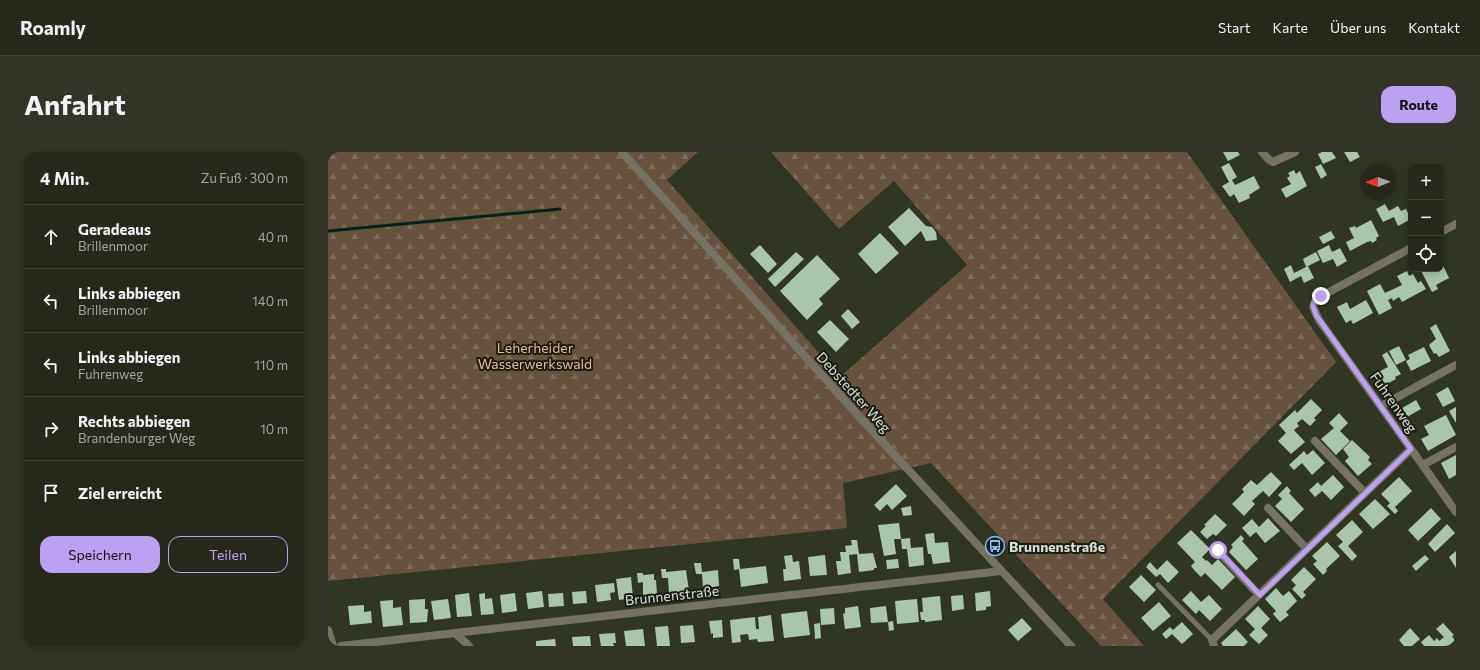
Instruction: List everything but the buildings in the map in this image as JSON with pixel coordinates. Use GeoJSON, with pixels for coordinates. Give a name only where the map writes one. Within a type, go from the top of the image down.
{"type":"FeatureCollection","features":[{"type":"Feature","properties":{"kind":"street","name":"Debstedter Weg"},"geometry":{"type":"LineString","coordinates":[[622,152],[854,411],[1071,646]]}},
{"type":"Feature","properties":{"kind":"street"},"geometry":{"type":"LineString","coordinates":[[1262,152],[1273,162],[1295,152]]}},
{"type":"Feature","properties":{"kind":"street"},"geometry":{"type":"LineString","coordinates":[[1444,230],[1456,224]]}},
{"type":"Feature","properties":{"kind":"street","name":"Fuhrenweg"},"geometry":{"type":"LineString","coordinates":[[1408,250],[1316,299],[1313,306],[1319,320],[1456,512]]}},
{"type":"Feature","properties":{"kind":"street"},"geometry":{"type":"LineString","coordinates":[[1381,406],[1456,365]]}},
{"type":"Feature","properties":{"kind":"street"},"geometry":{"type":"LineString","coordinates":[[1315,441],[1364,493]]}},
{"type":"Feature","properties":{"kind":"street"},"geometry":{"type":"LineString","coordinates":[[1423,465],[1456,447]]}},
{"type":"Feature","properties":{"kind":"street"},"geometry":{"type":"LineString","coordinates":[[1213,643],[1364,493],[1411,449]]}},
{"type":"Feature","properties":{"kind":"street"},"geometry":{"type":"LineString","coordinates":[[1268,508],[1307,549]]}},
{"type":"Feature","properties":{"kind":"street"},"geometry":{"type":"LineString","coordinates":[[1218,550],[1260,595]]}},
{"type":"Feature","properties":{"kind":"street","name":"Brunnenstraße"},"geometry":{"type":"LineString","coordinates":[[342,646],[1001,571]]}},
{"type":"Feature","properties":{"kind":"street"},"geometry":{"type":"LineString","coordinates":[[328,630],[333,646]]}},
{"type":"Feature","properties":{"kind":"street"},"geometry":{"type":"LineString","coordinates":[[455,633],[469,646]]}},
{"type":"Feature","properties":{"kind":"lane"},"geometry":{"type":"LineString","coordinates":[[1158,585],[1213,643]]}},
{"type":"Feature","properties":{"kind":"green space","name":"Leherheider Wasserwerkswald"},"geometry":{"type":"Polygon","coordinates":[[[328,152],[698,152],[667,180],[840,377],[967,265],[894,181],[839,229],[771,152],[1187,152],[1336,362],[1103,599],[1144,646],[1101,646],[931,463],[843,483],[847,528],[328,581],[328,152]]]}},
{"type":"Feature","properties":{"kind":"waterway"},"geometry":{"type":"LineString","coordinates":[[328,231],[560,209]]}},
{"type":"Feature","properties":{"kind":"place","name":"Brunnenstraße"},"geometry":{"type":"Point","coordinates":[995,546]}},
{"type":"Feature","properties":{"kind":"route"},"geometry":{"type":"LineString","coordinates":[[1218,550],[1260,595],[1411,449],[1316,315],[1313,306],[1314,302],[1321,296]]}}]}
